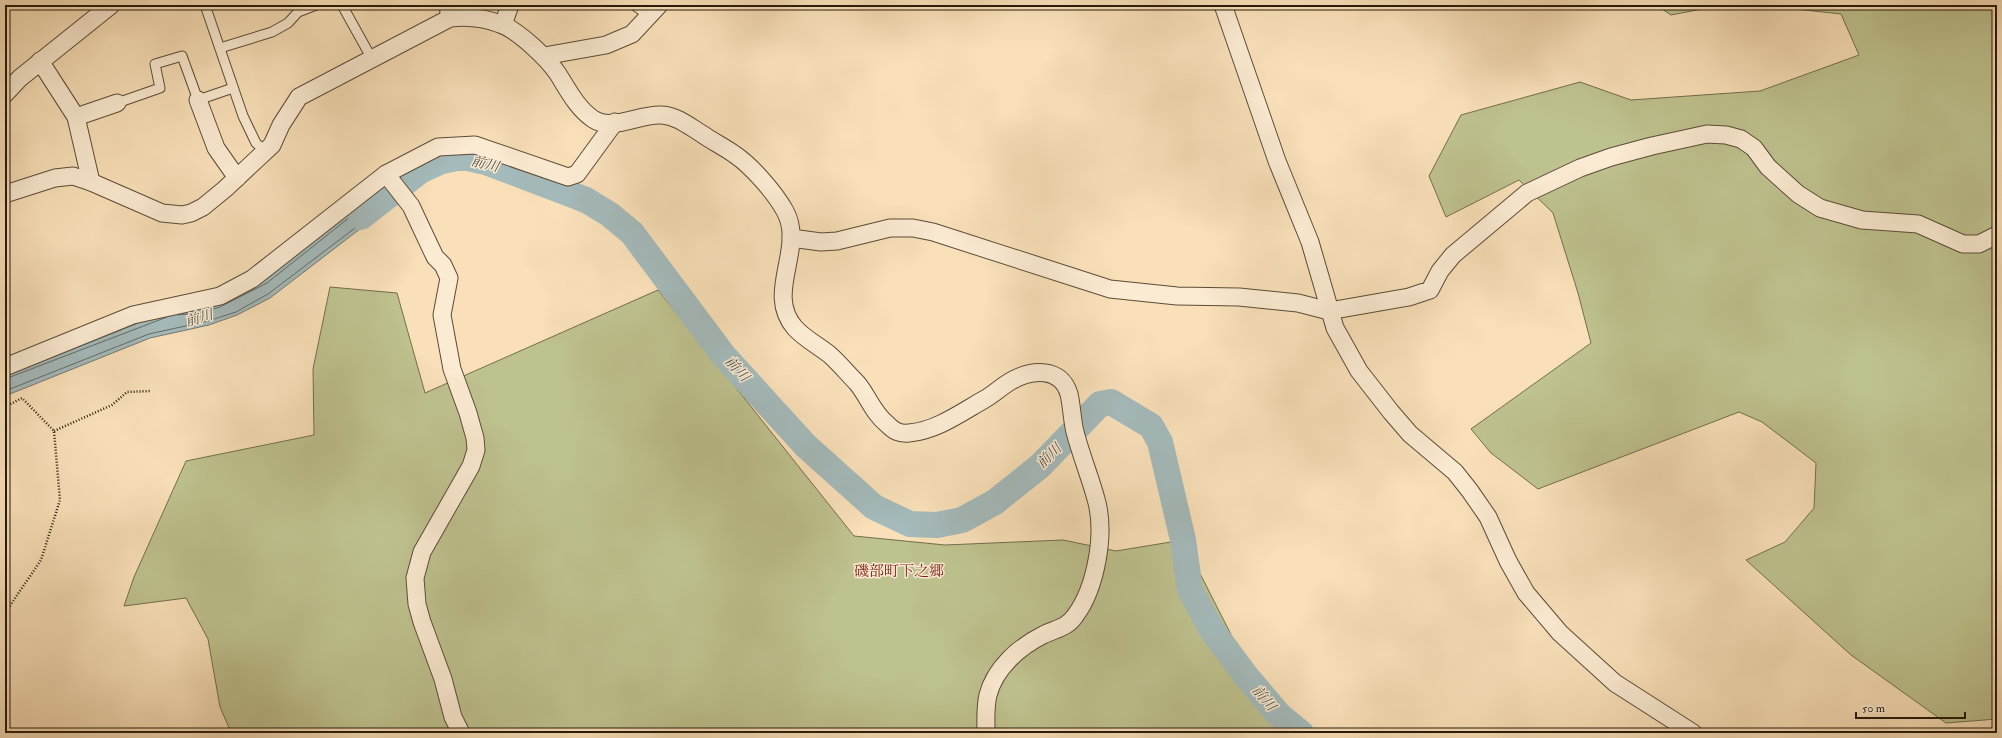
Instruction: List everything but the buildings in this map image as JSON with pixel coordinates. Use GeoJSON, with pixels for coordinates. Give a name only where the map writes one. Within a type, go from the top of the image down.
{"type":"FeatureCollection","features":[{"type":"Feature","properties":{"kind":"street"},"geometry":{"type":"LineString","coordinates":[[5,94],[20,78],[40,61],[110,5]]}},
{"type":"Feature","properties":{"kind":"street"},"geometry":{"type":"LineString","coordinates":[[504,25],[510,5]]}},
{"type":"Feature","properties":{"kind":"street"},"geometry":{"type":"LineString","coordinates":[[1223,5],[1277,161],[1310,242],[1335,328],[1359,371],[1410,434],[1455,472],[1470,491],[1488,517],[1508,561],[1526,593],[1560,633],[1615,683],[1693,733]]}},
{"type":"Feature","properties":{"kind":"street"},"geometry":{"type":"LineString","coordinates":[[544,56],[606,45],[632,34],[654,10]]}},
{"type":"Feature","properties":{"kind":"street"},"geometry":{"type":"LineString","coordinates":[[5,194],[55,178],[73,176],[91,182],[162,213],[182,215],[191,213],[203,206],[237,178],[272,145],[281,124],[299,97],[372,59],[445,13],[463,17],[484,19],[504,25],[544,56],[582,110],[595,120],[603,123],[615,122],[649,115],[663,115],[681,120],[736,155],[747,164],[782,206],[790,222],[791,238],[782,299],[784,310],[792,325],[803,336],[830,355],[860,386],[883,422],[898,433],[911,433],[930,428],[989,396],[1012,380],[1026,375],[1042,372],[1057,376],[1063,381],[1069,393],[1075,430],[1097,501],[1100,524],[1096,562],[1089,590],[1076,616],[1067,625],[1026,644],[1011,657],[999,672],[988,693],[986,733]]}},
{"type":"Feature","properties":{"kind":"street"},"geometry":{"type":"LineString","coordinates":[[40,61],[76,117],[91,182]]}},
{"type":"Feature","properties":{"kind":"street"},"geometry":{"type":"LineString","coordinates":[[198,100],[216,148],[237,178]]}},
{"type":"Feature","properties":{"kind":"street"},"geometry":{"type":"LineString","coordinates":[[76,117],[117,103]]}},
{"type":"Feature","properties":{"kind":"street"},"geometry":{"type":"LineString","coordinates":[[5,367],[133,315],[220,296],[252,279],[386,174],[438,147],[475,145],[568,178],[577,174],[615,122]]}},
{"type":"Feature","properties":{"kind":"street"},"geometry":{"type":"LineString","coordinates":[[791,238],[821,242],[837,241],[890,228],[913,228],[947,236],[1110,290],[1177,296],[1298,303],[1329,311],[1409,297],[1430,290],[1440,271],[1453,255],[1527,193],[1580,168],[1611,157],[1707,134],[1726,135],[1741,140],[1754,148],[1768,167],[1792,188],[1820,208],[1862,220],[1918,224],[1963,244],[1979,244],[1997,235]]}},
{"type":"Feature","properties":{"kind":"street"},"geometry":{"type":"LineString","coordinates":[[386,174],[411,206],[434,257],[444,265],[449,278],[442,315],[444,333],[452,369],[468,413],[475,438],[476,450],[471,466],[422,552],[414,578],[416,596],[422,622],[443,679],[453,717],[461,733]]}},
{"type":"Feature","properties":{"kind":"lane"},"geometry":{"type":"LineString","coordinates":[[205,5],[233,88],[250,132],[256,143],[265,151]]}},
{"type":"Feature","properties":{"kind":"lane"},"geometry":{"type":"LineString","coordinates":[[220,48],[272,32],[288,23],[298,12],[316,5]]}},
{"type":"Feature","properties":{"kind":"lane"},"geometry":{"type":"LineString","coordinates":[[342,5],[372,59]]}},
{"type":"Feature","properties":{"kind":"lane"},"geometry":{"type":"LineString","coordinates":[[634,5],[654,10]]}},
{"type":"Feature","properties":{"kind":"lane"},"geometry":{"type":"LineString","coordinates":[[117,103],[160,88],[155,64],[182,56],[198,100],[233,88]]}},
{"type":"Feature","properties":{"kind":"path"},"geometry":{"type":"LineString","coordinates":[[54,431],[112,405],[127,392],[151,391]]}},
{"type":"Feature","properties":{"kind":"path"},"geometry":{"type":"LineString","coordinates":[[5,407],[22,398],[54,431],[60,500],[41,560],[5,613]]}},
{"type":"Feature","properties":{"kind":"green space"},"geometry":{"type":"Polygon","coordinates":[[[1656,5],[1722,5],[1671,15],[1656,5]]]}},
{"type":"Feature","properties":{"kind":"green space"},"geometry":{"type":"Polygon","coordinates":[[[1759,5],[1997,5],[1997,719],[1946,723],[1851,655],[1746,560],[1785,542],[1814,508],[1816,463],[1762,422],[1739,412],[1538,489],[1491,453],[1471,429],[1591,343],[1578,293],[1553,213],[1519,180],[1446,217],[1429,176],[1461,115],[1580,82],[1631,100],[1760,91],[1859,55],[1841,14],[1759,5]]]}},
{"type":"Feature","properties":{"kind":"green space"},"geometry":{"type":"Polygon","coordinates":[[[330,287],[397,293],[425,393],[658,290],[854,536],[945,545],[1063,540],[1116,551],[1183,540],[1281,733],[240,733],[230,730],[220,707],[208,639],[186,598],[124,606],[134,577],[186,461],[314,435],[313,369],[330,287]]]}},
{"type":"Feature","properties":{"kind":"water"},"geometry":{"type":"Polygon","coordinates":[[[382,186],[395,202],[270,298],[237,315],[209,325],[150,338],[5,396],[5,376],[156,316],[198,309],[382,186]]]}},
{"type":"Feature","properties":{"kind":"waterway","name":"前川"},"geometry":{"type":"LineString","coordinates":[[361,217],[420,171],[442,161],[457,158],[468,158],[486,162],[586,200],[609,214],[632,233],[724,356],[806,446],[874,507],[910,524],[937,525],[962,520],[995,502],[1040,466],[1100,404],[1111,402],[1151,426],[1160,442],[1183,540],[1190,590],[1212,630],[1246,676],[1279,715],[1301,733]]}},
{"type":"Feature","properties":{"kind":"district","name":"磯部町下之郷"},"geometry":{"type":"Point","coordinates":[899,571]}}]}
